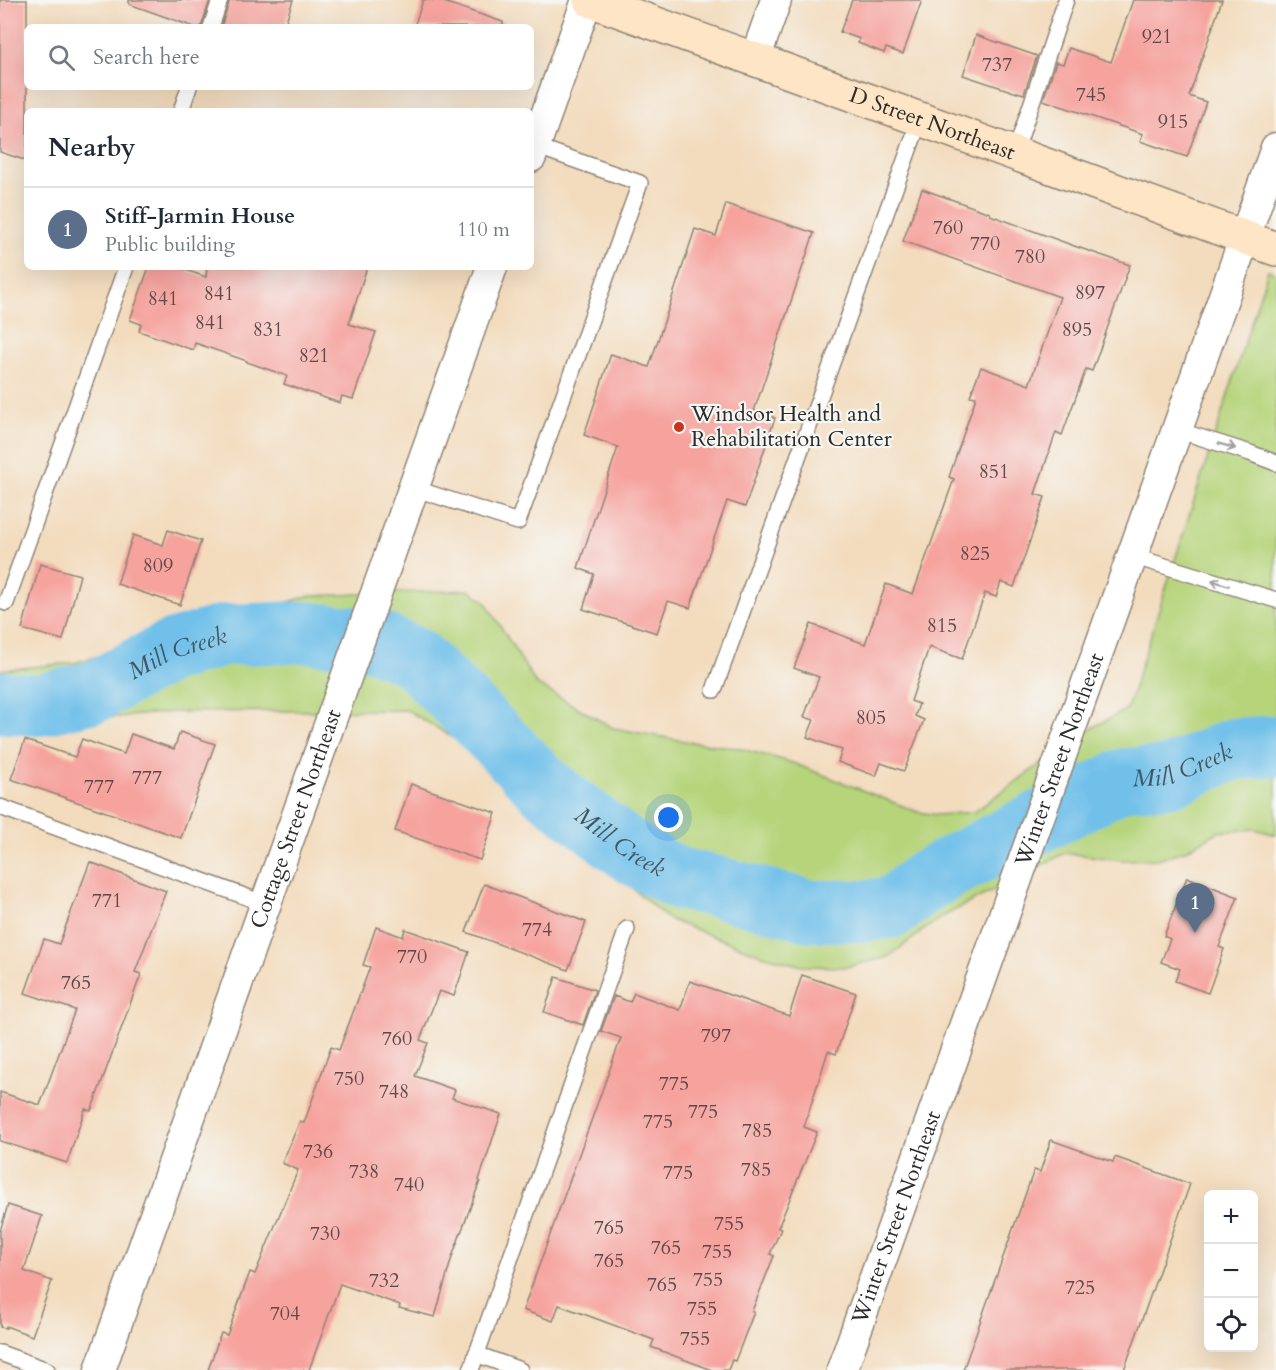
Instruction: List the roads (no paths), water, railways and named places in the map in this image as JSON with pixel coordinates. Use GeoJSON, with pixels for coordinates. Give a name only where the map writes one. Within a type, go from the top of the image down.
{"type":"FeatureCollection","features":[{"type":"Feature","properties":{"kind":"street","name":"D Street Northeast"},"geometry":{"type":"LineString","coordinates":[[588,0],[920,118],[1276,249]]}},
{"type":"Feature","properties":{"kind":"street"},"geometry":{"type":"LineString","coordinates":[[534,149],[588,0]]}},
{"type":"Feature","properties":{"kind":"street"},"geometry":{"type":"LineString","coordinates":[[755,59],[776,0]]}},
{"type":"Feature","properties":{"kind":"street","name":"Winter Street Northeast"},"geometry":{"type":"LineString","coordinates":[[842,1370],[1276,148]]}},
{"type":"Feature","properties":{"kind":"street","name":"Cottage Street Northeast"},"geometry":{"type":"LineString","coordinates":[[100,1370],[491,270]]}},
{"type":"Feature","properties":{"kind":"lane"},"geometry":{"type":"LineString","coordinates":[[212,24],[220,0]]}},
{"type":"Feature","properties":{"kind":"lane"},"geometry":{"type":"LineString","coordinates":[[1015,153],[1066,0]]}},
{"type":"Feature","properties":{"kind":"lane"},"geometry":{"type":"LineString","coordinates":[[182,108],[188,90]]}},
{"type":"Feature","properties":{"kind":"lane"},"geometry":{"type":"LineString","coordinates":[[714,690],[920,118]]}},
{"type":"Feature","properties":{"kind":"lane"},"geometry":{"type":"LineString","coordinates":[[413,488],[518,522],[640,183],[534,152]]}},
{"type":"Feature","properties":{"kind":"lane"},"geometry":{"type":"LineString","coordinates":[[6,603],[125,270]]}},
{"type":"Feature","properties":{"kind":"lane"},"geometry":{"type":"LineString","coordinates":[[1177,430],[1276,463]]}},
{"type":"Feature","properties":{"kind":"lane"},"geometry":{"type":"LineString","coordinates":[[1132,556],[1276,600]]}},
{"type":"Feature","properties":{"kind":"lane"},"geometry":{"type":"LineString","coordinates":[[0,807],[266,904]]}},
{"type":"Feature","properties":{"kind":"lane"},"geometry":{"type":"LineString","coordinates":[[471,1370],[627,929]]}},
{"type":"Feature","properties":{"kind":"lane"},"geometry":{"type":"LineString","coordinates":[[0,1353],[47,1370]]}},
{"type":"Feature","properties":{"kind":"lane"},"geometry":{"type":"LineString","coordinates":[[476,1354],[520,1370]]}},
{"type":"Feature","properties":{"kind":"waterway","name":"Mill Creek"},"geometry":{"type":"LineString","coordinates":[[0,702],[38,705],[94,692],[171,651],[225,635],[303,632],[372,639],[415,658],[546,788],[632,853],[679,879],[810,911],[865,911],[893,907],[926,881],[953,866],[1124,779],[1168,777],[1233,749],[1276,746]]}},
{"type":"Feature","properties":{"kind":"place","name":"Windsor Health and Rehabilitation Center"},"geometry":{"type":"Point","coordinates":[679,427]}},
{"type":"Feature","properties":{"kind":"place","name":"Stiff-Jarmin House"},"geometry":{"type":"Point","coordinates":[1195,933]}}]}
